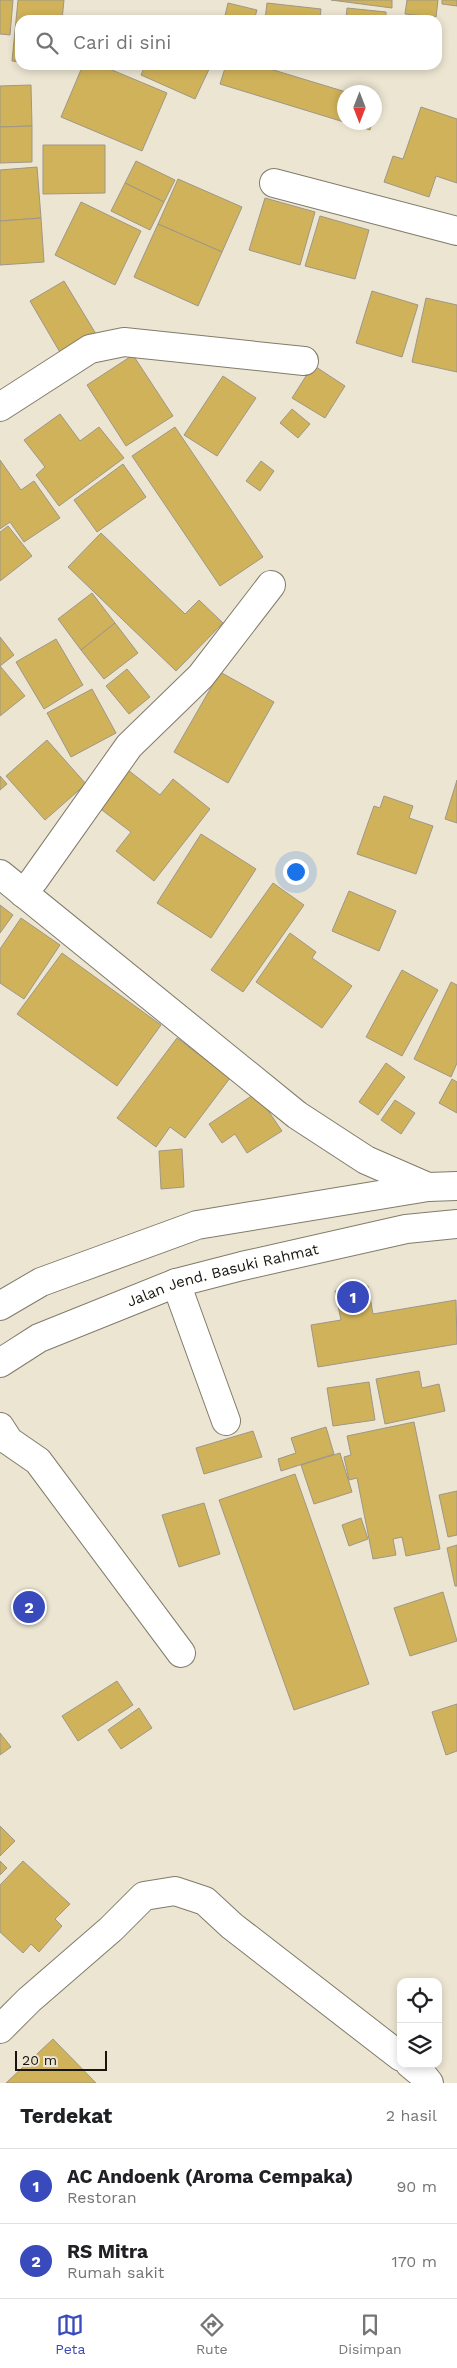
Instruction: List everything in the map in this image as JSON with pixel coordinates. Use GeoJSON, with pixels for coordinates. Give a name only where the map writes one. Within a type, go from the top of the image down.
{"type":"FeatureCollection","features":[{"type":"Feature","properties":{"kind":"street"},"geometry":{"type":"LineString","coordinates":[[274,183],[457,231]]}},
{"type":"Feature","properties":{"kind":"street"},"geometry":{"type":"LineString","coordinates":[[0,408],[90,348],[124,342],[304,361]]}},
{"type":"Feature","properties":{"kind":"street"},"geometry":{"type":"LineString","coordinates":[[23,893],[129,746],[201,676],[271,585]]}},
{"type":"Feature","properties":{"kind":"street"},"geometry":{"type":"LineString","coordinates":[[0,874],[297,1114],[366,1160],[428,1187]]}},
{"type":"Feature","properties":{"kind":"street"},"geometry":{"type":"LineString","coordinates":[[0,1306],[41,1282],[197,1225],[428,1187],[457,1186]]}},
{"type":"Feature","properties":{"kind":"street","name":"Jalan Jend. Basuki Rahmat"},"geometry":{"type":"LineString","coordinates":[[0,1363],[39,1338],[176,1284],[406,1229],[457,1224]]}},
{"type":"Feature","properties":{"kind":"street"},"geometry":{"type":"LineString","coordinates":[[176,1284],[226,1421]]}},
{"type":"Feature","properties":{"kind":"street"},"geometry":{"type":"LineString","coordinates":[[3,1439],[38,1461],[181,1653]]}},
{"type":"Feature","properties":{"kind":"street"},"geometry":{"type":"LineString","coordinates":[[0,2029],[29,2000],[111,1929],[144,1896],[175,1891],[204,1901],[232,1926],[397,2054]]}},
{"type":"Feature","properties":{"kind":"street"},"geometry":{"type":"LineString","coordinates":[[415,2068],[429,2083]]}},
{"type":"Feature","properties":{"kind":"building"},"geometry":{"type":"Polygon","coordinates":[[[0,0],[13,0],[10,35],[0,34],[0,0]]]}},
{"type":"Feature","properties":{"kind":"building"},"geometry":{"type":"Polygon","coordinates":[[[18,0],[64,0],[62,15],[17,15],[18,0]]]}},
{"type":"Feature","properties":{"kind":"building"},"geometry":{"type":"Polygon","coordinates":[[[331,0],[392,0],[392,8],[331,0]]]}},
{"type":"Feature","properties":{"kind":"building"},"geometry":{"type":"Polygon","coordinates":[[[407,0],[438,0],[436,15],[405,14],[407,0]]]}},
{"type":"Feature","properties":{"kind":"building"},"geometry":{"type":"Polygon","coordinates":[[[442,0],[457,0],[457,6],[442,4],[442,0]]]}},
{"type":"Feature","properties":{"kind":"building"},"geometry":{"type":"Polygon","coordinates":[[[228,3],[257,10],[256,15],[225,15],[228,3]]]}},
{"type":"Feature","properties":{"kind":"building"},"geometry":{"type":"Polygon","coordinates":[[[267,3],[321,9],[320,15],[266,15],[267,3]]]}},
{"type":"Feature","properties":{"kind":"building"},"geometry":{"type":"Polygon","coordinates":[[[347,8],[386,12],[386,15],[346,15],[347,8]]]}},
{"type":"Feature","properties":{"kind":"building"},"geometry":{"type":"Polygon","coordinates":[[[15,30],[15,61],[12,61],[15,30]]]}},
{"type":"Feature","properties":{"kind":"building"},"geometry":{"type":"Polygon","coordinates":[[[81,70],[112,70],[167,93],[142,151],[61,117],[81,70]]]}},
{"type":"Feature","properties":{"kind":"building"},"geometry":{"type":"Polygon","coordinates":[[[143,70],[209,70],[195,99],[141,75],[143,70]]]}},
{"type":"Feature","properties":{"kind":"building"},"geometry":{"type":"Polygon","coordinates":[[[224,70],[273,70],[337,89],[337,120],[220,84],[224,70]]]}},
{"type":"Feature","properties":{"kind":"building"},"geometry":{"type":"Polygon","coordinates":[[[31,85],[32,126],[0,127],[0,86],[31,85]]]}},
{"type":"Feature","properties":{"kind":"building"},"geometry":{"type":"Polygon","coordinates":[[[421,107],[457,119],[457,183],[436,176],[429,197],[384,182],[393,156],[403,159],[421,107]]]}},
{"type":"Feature","properties":{"kind":"building"},"geometry":{"type":"Polygon","coordinates":[[[32,126],[32,162],[0,163],[0,127],[32,126]]]}},
{"type":"Feature","properties":{"kind":"building"},"geometry":{"type":"Polygon","coordinates":[[[43,145],[105,145],[105,193],[43,194],[43,145]]]}},
{"type":"Feature","properties":{"kind":"building"},"geometry":{"type":"Polygon","coordinates":[[[136,161],[175,180],[164,202],[125,183],[136,161]]]}},
{"type":"Feature","properties":{"kind":"building"},"geometry":{"type":"Polygon","coordinates":[[[37,167],[41,218],[0,221],[0,170],[37,167]]]}},
{"type":"Feature","properties":{"kind":"building"},"geometry":{"type":"Polygon","coordinates":[[[178,179],[242,207],[222,252],[158,224],[178,179]]]}},
{"type":"Feature","properties":{"kind":"building"},"geometry":{"type":"Polygon","coordinates":[[[125,183],[164,202],[150,230],[111,211],[125,183]]]}},
{"type":"Feature","properties":{"kind":"building"},"geometry":{"type":"Polygon","coordinates":[[[265,198],[315,212],[300,265],[249,250],[265,198]]]}},
{"type":"Feature","properties":{"kind":"building"},"geometry":{"type":"Polygon","coordinates":[[[81,202],[141,231],[115,285],[55,255],[81,202]]]}},
{"type":"Feature","properties":{"kind":"building"},"geometry":{"type":"Polygon","coordinates":[[[320,216],[369,230],[355,279],[305,266],[320,216]]]}},
{"type":"Feature","properties":{"kind":"building"},"geometry":{"type":"Polygon","coordinates":[[[41,218],[44,262],[0,265],[0,221],[41,218]]]}},
{"type":"Feature","properties":{"kind":"building"},"geometry":{"type":"Polygon","coordinates":[[[158,224],[222,252],[198,306],[134,277],[158,224]]]}},
{"type":"Feature","properties":{"kind":"building"},"geometry":{"type":"Polygon","coordinates":[[[64,281],[96,334],[61,354],[30,301],[64,281]]]}},
{"type":"Feature","properties":{"kind":"building"},"geometry":{"type":"Polygon","coordinates":[[[372,291],[418,305],[402,357],[356,343],[372,291]]]}},
{"type":"Feature","properties":{"kind":"building"},"geometry":{"type":"Polygon","coordinates":[[[426,298],[457,305],[457,372],[412,362],[426,298]]]}},
{"type":"Feature","properties":{"kind":"building"},"geometry":{"type":"Polygon","coordinates":[[[133,355],[173,416],[126,446],[87,385],[133,355]]]}},
{"type":"Feature","properties":{"kind":"building"},"geometry":{"type":"Polygon","coordinates":[[[313,365],[345,386],[325,418],[292,398],[313,365]]]}},
{"type":"Feature","properties":{"kind":"building"},"geometry":{"type":"Polygon","coordinates":[[[223,376],[256,398],[217,456],[184,435],[223,376]]]}},
{"type":"Feature","properties":{"kind":"building"},"geometry":{"type":"Polygon","coordinates":[[[292,409],[310,424],[298,438],[280,423],[292,409]]]}},
{"type":"Feature","properties":{"kind":"building"},"geometry":{"type":"Polygon","coordinates":[[[60,414],[80,441],[99,427],[124,458],[59,506],[36,475],[45,467],[24,440],[60,414]]]}},
{"type":"Feature","properties":{"kind":"building"},"geometry":{"type":"Polygon","coordinates":[[[175,427],[263,557],[220,586],[132,456],[175,427]]]}},
{"type":"Feature","properties":{"kind":"building"},"geometry":{"type":"Polygon","coordinates":[[[0,460],[21,490],[34,481],[60,518],[24,542],[10,522],[0,529],[0,460]]]}},
{"type":"Feature","properties":{"kind":"building"},"geometry":{"type":"Polygon","coordinates":[[[261,461],[274,471],[260,491],[246,481],[261,461]]]}},
{"type":"Feature","properties":{"kind":"building"},"geometry":{"type":"Polygon","coordinates":[[[123,464],[146,497],[97,532],[74,500],[123,464]]]}},
{"type":"Feature","properties":{"kind":"building"},"geometry":{"type":"Polygon","coordinates":[[[8,526],[32,556],[0,581],[0,532],[8,526]]]}},
{"type":"Feature","properties":{"kind":"building"},"geometry":{"type":"Polygon","coordinates":[[[101,533],[185,614],[199,600],[223,623],[176,671],[68,567],[101,533]]]}},
{"type":"Feature","properties":{"kind":"building"},"geometry":{"type":"Polygon","coordinates":[[[92,593],[115,623],[81,650],[58,619],[92,593]]]}},
{"type":"Feature","properties":{"kind":"building"},"geometry":{"type":"Polygon","coordinates":[[[115,623],[138,653],[104,679],[81,650],[115,623]]]}},
{"type":"Feature","properties":{"kind":"building"},"geometry":{"type":"Polygon","coordinates":[[[0,637],[14,655],[0,666],[0,637]]]}},
{"type":"Feature","properties":{"kind":"building"},"geometry":{"type":"Polygon","coordinates":[[[56,639],[83,685],[44,709],[16,662],[56,639]]]}},
{"type":"Feature","properties":{"kind":"building"},"geometry":{"type":"Polygon","coordinates":[[[0,666],[25,696],[0,716],[0,666]]]}},
{"type":"Feature","properties":{"kind":"building"},"geometry":{"type":"Polygon","coordinates":[[[127,669],[150,697],[129,714],[106,686],[127,669]]]}},
{"type":"Feature","properties":{"kind":"building"},"geometry":{"type":"Polygon","coordinates":[[[220,672],[274,702],[228,783],[174,752],[220,672]]]}},
{"type":"Feature","properties":{"kind":"building"},"geometry":{"type":"Polygon","coordinates":[[[92,689],[116,733],[71,757],[47,713],[92,689]]]}},
{"type":"Feature","properties":{"kind":"building"},"geometry":{"type":"Polygon","coordinates":[[[47,740],[86,784],[45,820],[6,776],[47,740]]]}},
{"type":"Feature","properties":{"kind":"building"},"geometry":{"type":"Polygon","coordinates":[[[128,770],[160,795],[173,779],[210,809],[154,881],[116,851],[131,832],[98,807],[128,770]]]}},
{"type":"Feature","properties":{"kind":"building"},"geometry":{"type":"Polygon","coordinates":[[[0,776],[7,784],[0,790],[0,776]]]}},
{"type":"Feature","properties":{"kind":"building"},"geometry":{"type":"Polygon","coordinates":[[[457,780],[457,823],[445,819],[457,780]]]}},
{"type":"Feature","properties":{"kind":"building"},"geometry":{"type":"Polygon","coordinates":[[[384,796],[413,806],[409,818],[433,826],[416,874],[357,854],[374,806],[380,808],[384,796]]]}},
{"type":"Feature","properties":{"kind":"building"},"geometry":{"type":"Polygon","coordinates":[[[201,834],[256,869],[211,938],[157,903],[201,834]]]}},
{"type":"Feature","properties":{"kind":"building"},"geometry":{"type":"Polygon","coordinates":[[[273,883],[304,905],[243,992],[211,970],[273,883]]]}},
{"type":"Feature","properties":{"kind":"building"},"geometry":{"type":"Polygon","coordinates":[[[349,891],[396,911],[379,951],[332,931],[349,891]]]}},
{"type":"Feature","properties":{"kind":"building"},"geometry":{"type":"Polygon","coordinates":[[[0,905],[13,915],[0,933],[0,905]]]}},
{"type":"Feature","properties":{"kind":"building"},"geometry":{"type":"Polygon","coordinates":[[[21,918],[60,945],[24,999],[0,983],[0,949],[21,918]]]}},
{"type":"Feature","properties":{"kind":"building"},"geometry":{"type":"Polygon","coordinates":[[[290,933],[316,952],[312,958],[352,986],[322,1028],[256,982],[290,933]]]}},
{"type":"Feature","properties":{"kind":"building"},"geometry":{"type":"Polygon","coordinates":[[[62,953],[161,1025],[117,1086],[17,1014],[62,953]]]}},
{"type":"Feature","properties":{"kind":"building"},"geometry":{"type":"Polygon","coordinates":[[[402,970],[438,990],[402,1056],[366,1037],[402,970]]]}},
{"type":"Feature","properties":{"kind":"building"},"geometry":{"type":"Polygon","coordinates":[[[451,982],[457,985],[457,1063],[451,1077],[414,1059],[451,982]]]}},
{"type":"Feature","properties":{"kind":"building"},"geometry":{"type":"Polygon","coordinates":[[[177,1038],[230,1078],[185,1138],[170,1127],[156,1147],[117,1118],[177,1038]]]}},
{"type":"Feature","properties":{"kind":"building"},"geometry":{"type":"Polygon","coordinates":[[[386,1063],[405,1077],[378,1115],[359,1102],[386,1063]]]}},
{"type":"Feature","properties":{"kind":"building"},"geometry":{"type":"Polygon","coordinates":[[[452,1079],[457,1082],[457,1113],[439,1103],[452,1079]]]}},
{"type":"Feature","properties":{"kind":"building"},"geometry":{"type":"Polygon","coordinates":[[[256,1093],[282,1131],[247,1153],[235,1134],[222,1143],[209,1124],[256,1093]]]}},
{"type":"Feature","properties":{"kind":"building"},"geometry":{"type":"Polygon","coordinates":[[[395,1100],[415,1113],[401,1134],[381,1120],[395,1100]]]}},
{"type":"Feature","properties":{"kind":"building"},"geometry":{"type":"Polygon","coordinates":[[[182,1149],[184,1187],[161,1189],[159,1151],[182,1149]]]}},
{"type":"Feature","properties":{"kind":"building"},"geometry":{"type":"Polygon","coordinates":[[[368,1286],[373,1314],[456,1300],[457,1344],[318,1367],[311,1325],[341,1320],[335,1291],[368,1286]]]}},
{"type":"Feature","properties":{"kind":"building"},"geometry":{"type":"Polygon","coordinates":[[[419,1371],[422,1388],[439,1384],[445,1411],[385,1424],[376,1379],[419,1371]]]}},
{"type":"Feature","properties":{"kind":"building"},"geometry":{"type":"Polygon","coordinates":[[[369,1382],[375,1420],[333,1426],[327,1388],[369,1382]]]}},
{"type":"Feature","properties":{"kind":"building"},"geometry":{"type":"Polygon","coordinates":[[[414,1422],[440,1549],[406,1556],[402,1537],[393,1539],[396,1555],[373,1559],[357,1478],[349,1480],[344,1457],[351,1455],[347,1436],[414,1422]]]}},
{"type":"Feature","properties":{"kind":"building"},"geometry":{"type":"Polygon","coordinates":[[[326,1427],[334,1454],[281,1471],[278,1459],[296,1453],[291,1438],[326,1427]]]}},
{"type":"Feature","properties":{"kind":"building"},"geometry":{"type":"Polygon","coordinates":[[[253,1431],[262,1457],[204,1474],[196,1448],[253,1431]]]}},
{"type":"Feature","properties":{"kind":"building"},"geometry":{"type":"Polygon","coordinates":[[[340,1453],[352,1492],[314,1504],[301,1465],[340,1453]]]}},
{"type":"Feature","properties":{"kind":"building"},"geometry":{"type":"Polygon","coordinates":[[[295,1474],[369,1684],[294,1710],[219,1500],[295,1474]]]}},
{"type":"Feature","properties":{"kind":"building"},"geometry":{"type":"Polygon","coordinates":[[[457,1491],[457,1535],[448,1537],[439,1495],[457,1491]]]}},
{"type":"Feature","properties":{"kind":"building"},"geometry":{"type":"Polygon","coordinates":[[[204,1503],[220,1554],[179,1567],[162,1515],[204,1503]]]}},
{"type":"Feature","properties":{"kind":"building"},"geometry":{"type":"Polygon","coordinates":[[[361,1518],[368,1539],[349,1546],[342,1525],[361,1518]]]}},
{"type":"Feature","properties":{"kind":"building"},"geometry":{"type":"Polygon","coordinates":[[[457,1545],[457,1586],[455,1586],[447,1548],[457,1545]]]}},
{"type":"Feature","properties":{"kind":"building"},"geometry":{"type":"Polygon","coordinates":[[[443,1592],[457,1641],[410,1656],[394,1608],[443,1592]]]}},
{"type":"Feature","properties":{"kind":"building"},"geometry":{"type":"Polygon","coordinates":[[[117,1681],[133,1705],[78,1741],[62,1716],[117,1681]]]}},
{"type":"Feature","properties":{"kind":"building"},"geometry":{"type":"Polygon","coordinates":[[[457,1704],[457,1751],[446,1755],[432,1712],[457,1704]]]}},
{"type":"Feature","properties":{"kind":"building"},"geometry":{"type":"Polygon","coordinates":[[[139,1708],[152,1728],[121,1749],[108,1730],[139,1708]]]}},
{"type":"Feature","properties":{"kind":"building"},"geometry":{"type":"Polygon","coordinates":[[[0,1733],[11,1747],[0,1755],[0,1733]]]}},
{"type":"Feature","properties":{"kind":"building"},"geometry":{"type":"Polygon","coordinates":[[[0,1826],[15,1841],[0,1856],[0,1826]]]}},
{"type":"Feature","properties":{"kind":"building"},"geometry":{"type":"Polygon","coordinates":[[[0,1861],[7,1868],[0,1875],[0,1861]]]}},
{"type":"Feature","properties":{"kind":"building"},"geometry":{"type":"Polygon","coordinates":[[[23,1861],[70,1904],[55,1919],[62,1926],[39,1952],[31,1944],[23,1953],[0,1932],[0,1885],[23,1861]]]}},
{"type":"Feature","properties":{"kind":"building"},"geometry":{"type":"Polygon","coordinates":[[[53,2039],[96,2083],[6,2083],[53,2039]]]}},
{"type":"Feature","properties":{"kind":"place","name":"AC Andoenk (Aroma Cempaka)"},"geometry":{"type":"Point","coordinates":[353,1297]}},
{"type":"Feature","properties":{"kind":"place","name":"RS Mitra"},"geometry":{"type":"Point","coordinates":[29,1607]}}]}
